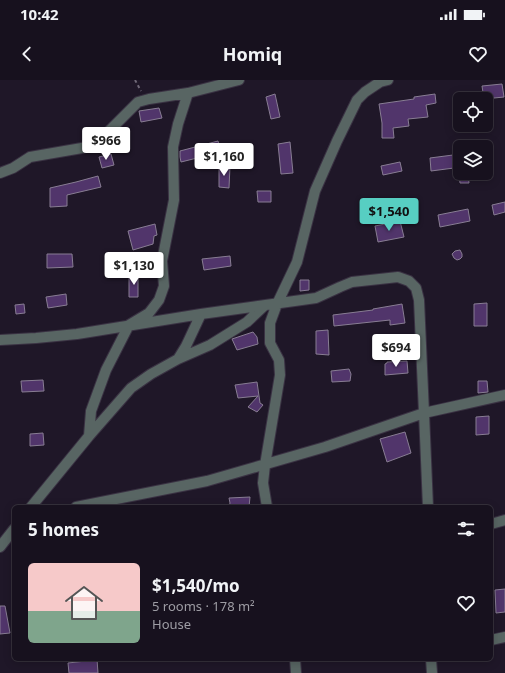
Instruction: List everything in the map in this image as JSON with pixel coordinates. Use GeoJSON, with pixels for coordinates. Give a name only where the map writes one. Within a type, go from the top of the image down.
{"type":"FeatureCollection","features":[{"type":"Feature","properties":{"kind":"street"},"geometry":{"type":"LineString","coordinates":[[0,173],[13,168],[30,157],[97,144],[138,102],[188,93],[239,80]]}},
{"type":"Feature","properties":{"kind":"street"},"geometry":{"type":"LineString","coordinates":[[267,505],[264,483],[265,465],[280,375],[279,360],[270,343],[270,323],[277,304],[297,262],[315,191],[337,141],[357,100],[365,92],[382,81]]}},
{"type":"Feature","properties":{"kind":"street"},"geometry":{"type":"LineString","coordinates":[[89,436],[91,411],[106,370],[129,325],[149,313],[159,300],[164,286],[162,261],[174,200],[173,146],[188,93]]}},
{"type":"Feature","properties":{"kind":"street"},"geometry":{"type":"LineString","coordinates":[[0,340],[77,334],[201,314],[316,298],[352,282],[398,277],[409,281],[416,288],[419,300],[428,505]]}},
{"type":"Feature","properties":{"kind":"street"},"geometry":{"type":"LineString","coordinates":[[34,505],[89,436],[131,388],[151,374],[178,359],[210,345],[247,322],[265,305]]}},
{"type":"Feature","properties":{"kind":"street"},"geometry":{"type":"LineString","coordinates":[[178,359],[186,346],[201,314]]}},
{"type":"Feature","properties":{"kind":"street"},"geometry":{"type":"LineString","coordinates":[[86,505],[207,480],[265,465],[325,447],[424,413],[505,395]]}},
{"type":"Feature","properties":{"kind":"street"},"geometry":{"type":"LineString","coordinates":[[493,523],[505,520]]}},
{"type":"Feature","properties":{"kind":"street"},"geometry":{"type":"LineString","coordinates":[[0,547],[12,532]]}},
{"type":"Feature","properties":{"kind":"street"},"geometry":{"type":"LineString","coordinates":[[493,640],[505,637]]}},
{"type":"Feature","properties":{"kind":"street"},"geometry":{"type":"LineString","coordinates":[[295,661],[296,673]]}},
{"type":"Feature","properties":{"kind":"street"},"geometry":{"type":"LineString","coordinates":[[431,661],[432,673]]}},
{"type":"Feature","properties":{"kind":"building"},"geometry":{"type":"Polygon","coordinates":[[[502,84],[504,97],[493,98],[493,92],[483,92],[482,86],[502,84]]]}},
{"type":"Feature","properties":{"kind":"building"},"geometry":{"type":"Polygon","coordinates":[[[275,94],[280,117],[271,119],[266,97],[275,94]]]}},
{"type":"Feature","properties":{"kind":"building"},"geometry":{"type":"Polygon","coordinates":[[[435,94],[436,103],[426,105],[428,117],[408,119],[409,126],[393,128],[394,138],[382,138],[382,123],[379,104],[414,99],[414,97],[435,94]]]}},
{"type":"Feature","properties":{"kind":"building"},"geometry":{"type":"Polygon","coordinates":[[[159,108],[162,118],[141,122],[139,111],[159,108]]]}},
{"type":"Feature","properties":{"kind":"building"},"geometry":{"type":"Polygon","coordinates":[[[218,141],[221,152],[181,162],[180,151],[218,141]]]}},
{"type":"Feature","properties":{"kind":"building"},"geometry":{"type":"Polygon","coordinates":[[[290,142],[293,173],[281,174],[278,144],[290,142]]]}},
{"type":"Feature","properties":{"kind":"building"},"geometry":{"type":"Polygon","coordinates":[[[111,154],[114,165],[102,168],[99,157],[111,154]]]}},
{"type":"Feature","properties":{"kind":"building"},"geometry":{"type":"Polygon","coordinates":[[[453,155],[453,168],[431,171],[430,158],[453,155]]]}},
{"type":"Feature","properties":{"kind":"building"},"geometry":{"type":"Polygon","coordinates":[[[400,162],[402,171],[383,175],[381,166],[400,162]]]}},
{"type":"Feature","properties":{"kind":"building"},"geometry":{"type":"Polygon","coordinates":[[[219,166],[230,166],[229,188],[219,187],[219,166]]]}},
{"type":"Feature","properties":{"kind":"building"},"geometry":{"type":"Polygon","coordinates":[[[98,176],[101,187],[67,195],[67,206],[50,207],[50,188],[98,176]]]}},
{"type":"Feature","properties":{"kind":"building"},"geometry":{"type":"Polygon","coordinates":[[[460,180],[469,180],[469,183],[460,183],[460,180]]]}},
{"type":"Feature","properties":{"kind":"building"},"geometry":{"type":"Polygon","coordinates":[[[257,191],[271,191],[271,202],[258,202],[257,191]]]}},
{"type":"Feature","properties":{"kind":"building"},"geometry":{"type":"Polygon","coordinates":[[[505,202],[505,212],[494,215],[492,205],[505,202]]]}},
{"type":"Feature","properties":{"kind":"building"},"geometry":{"type":"Polygon","coordinates":[[[468,209],[470,221],[440,227],[438,215],[468,209]]]}},
{"type":"Feature","properties":{"kind":"building"},"geometry":{"type":"Polygon","coordinates":[[[400,221],[404,237],[378,242],[375,226],[400,221]]]}},
{"type":"Feature","properties":{"kind":"building"},"geometry":{"type":"Polygon","coordinates":[[[155,224],[157,235],[154,236],[153,244],[133,250],[128,231],[155,224]]]}},
{"type":"Feature","properties":{"kind":"building"},"geometry":{"type":"Polygon","coordinates":[[[460,250],[462,257],[457,260],[452,254],[455,251],[460,250]]]}},
{"type":"Feature","properties":{"kind":"building"},"geometry":{"type":"Polygon","coordinates":[[[47,254],[72,254],[73,267],[47,268],[47,254]]]}},
{"type":"Feature","properties":{"kind":"building"},"geometry":{"type":"Polygon","coordinates":[[[230,256],[231,266],[204,270],[202,259],[230,256]]]}},
{"type":"Feature","properties":{"kind":"building"},"geometry":{"type":"Polygon","coordinates":[[[129,275],[138,275],[138,297],[129,297],[129,275]]]}},
{"type":"Feature","properties":{"kind":"building"},"geometry":{"type":"Polygon","coordinates":[[[300,280],[309,280],[309,290],[300,291],[300,280]]]}},
{"type":"Feature","properties":{"kind":"building"},"geometry":{"type":"Polygon","coordinates":[[[66,294],[67,305],[48,308],[46,297],[66,294]]]}},
{"type":"Feature","properties":{"kind":"building"},"geometry":{"type":"Polygon","coordinates":[[[487,303],[487,326],[474,326],[474,304],[487,303]]]}},
{"type":"Feature","properties":{"kind":"building"},"geometry":{"type":"Polygon","coordinates":[[[24,304],[25,313],[16,314],[15,305],[24,304]]]}},
{"type":"Feature","properties":{"kind":"building"},"geometry":{"type":"Polygon","coordinates":[[[402,304],[405,323],[390,325],[390,320],[334,326],[333,315],[373,310],[402,304]]]}},
{"type":"Feature","properties":{"kind":"building"},"geometry":{"type":"Polygon","coordinates":[[[328,330],[329,355],[316,354],[316,331],[328,330]]]}},
{"type":"Feature","properties":{"kind":"building"},"geometry":{"type":"Polygon","coordinates":[[[253,332],[257,337],[258,344],[237,350],[232,339],[253,332]]]}},
{"type":"Feature","properties":{"kind":"building"},"geometry":{"type":"Polygon","coordinates":[[[407,361],[408,373],[385,375],[385,364],[387,362],[407,361]]]}},
{"type":"Feature","properties":{"kind":"building"},"geometry":{"type":"Polygon","coordinates":[[[349,369],[351,374],[350,381],[332,382],[331,371],[349,369]]]}},
{"type":"Feature","properties":{"kind":"building"},"geometry":{"type":"Polygon","coordinates":[[[43,380],[44,391],[22,392],[21,381],[43,380]]]}},
{"type":"Feature","properties":{"kind":"building"},"geometry":{"type":"Polygon","coordinates":[[[478,381],[487,381],[488,392],[478,393],[478,381]]]}},
{"type":"Feature","properties":{"kind":"building"},"geometry":{"type":"Polygon","coordinates":[[[257,382],[260,403],[263,405],[257,412],[248,407],[258,396],[238,398],[235,385],[257,382]]]}},
{"type":"Feature","properties":{"kind":"building"},"geometry":{"type":"Polygon","coordinates":[[[489,416],[489,434],[476,435],[476,417],[489,416]]]}},
{"type":"Feature","properties":{"kind":"building"},"geometry":{"type":"Polygon","coordinates":[[[405,432],[411,453],[387,462],[380,439],[405,432]]]}},
{"type":"Feature","properties":{"kind":"building"},"geometry":{"type":"Polygon","coordinates":[[[43,433],[44,445],[30,446],[30,434],[43,433]]]}},
{"type":"Feature","properties":{"kind":"building"},"geometry":{"type":"Polygon","coordinates":[[[250,497],[249,505],[230,505],[229,498],[250,497]]]}},
{"type":"Feature","properties":{"kind":"building"},"geometry":{"type":"Polygon","coordinates":[[[505,589],[505,612],[496,613],[495,590],[505,589]]]}},
{"type":"Feature","properties":{"kind":"building"},"geometry":{"type":"Polygon","coordinates":[[[0,606],[5,606],[10,633],[0,634],[0,606]]]}},
{"type":"Feature","properties":{"kind":"building"},"geometry":{"type":"Polygon","coordinates":[[[97,661],[98,673],[69,673],[68,663],[97,661]]]}}]}
